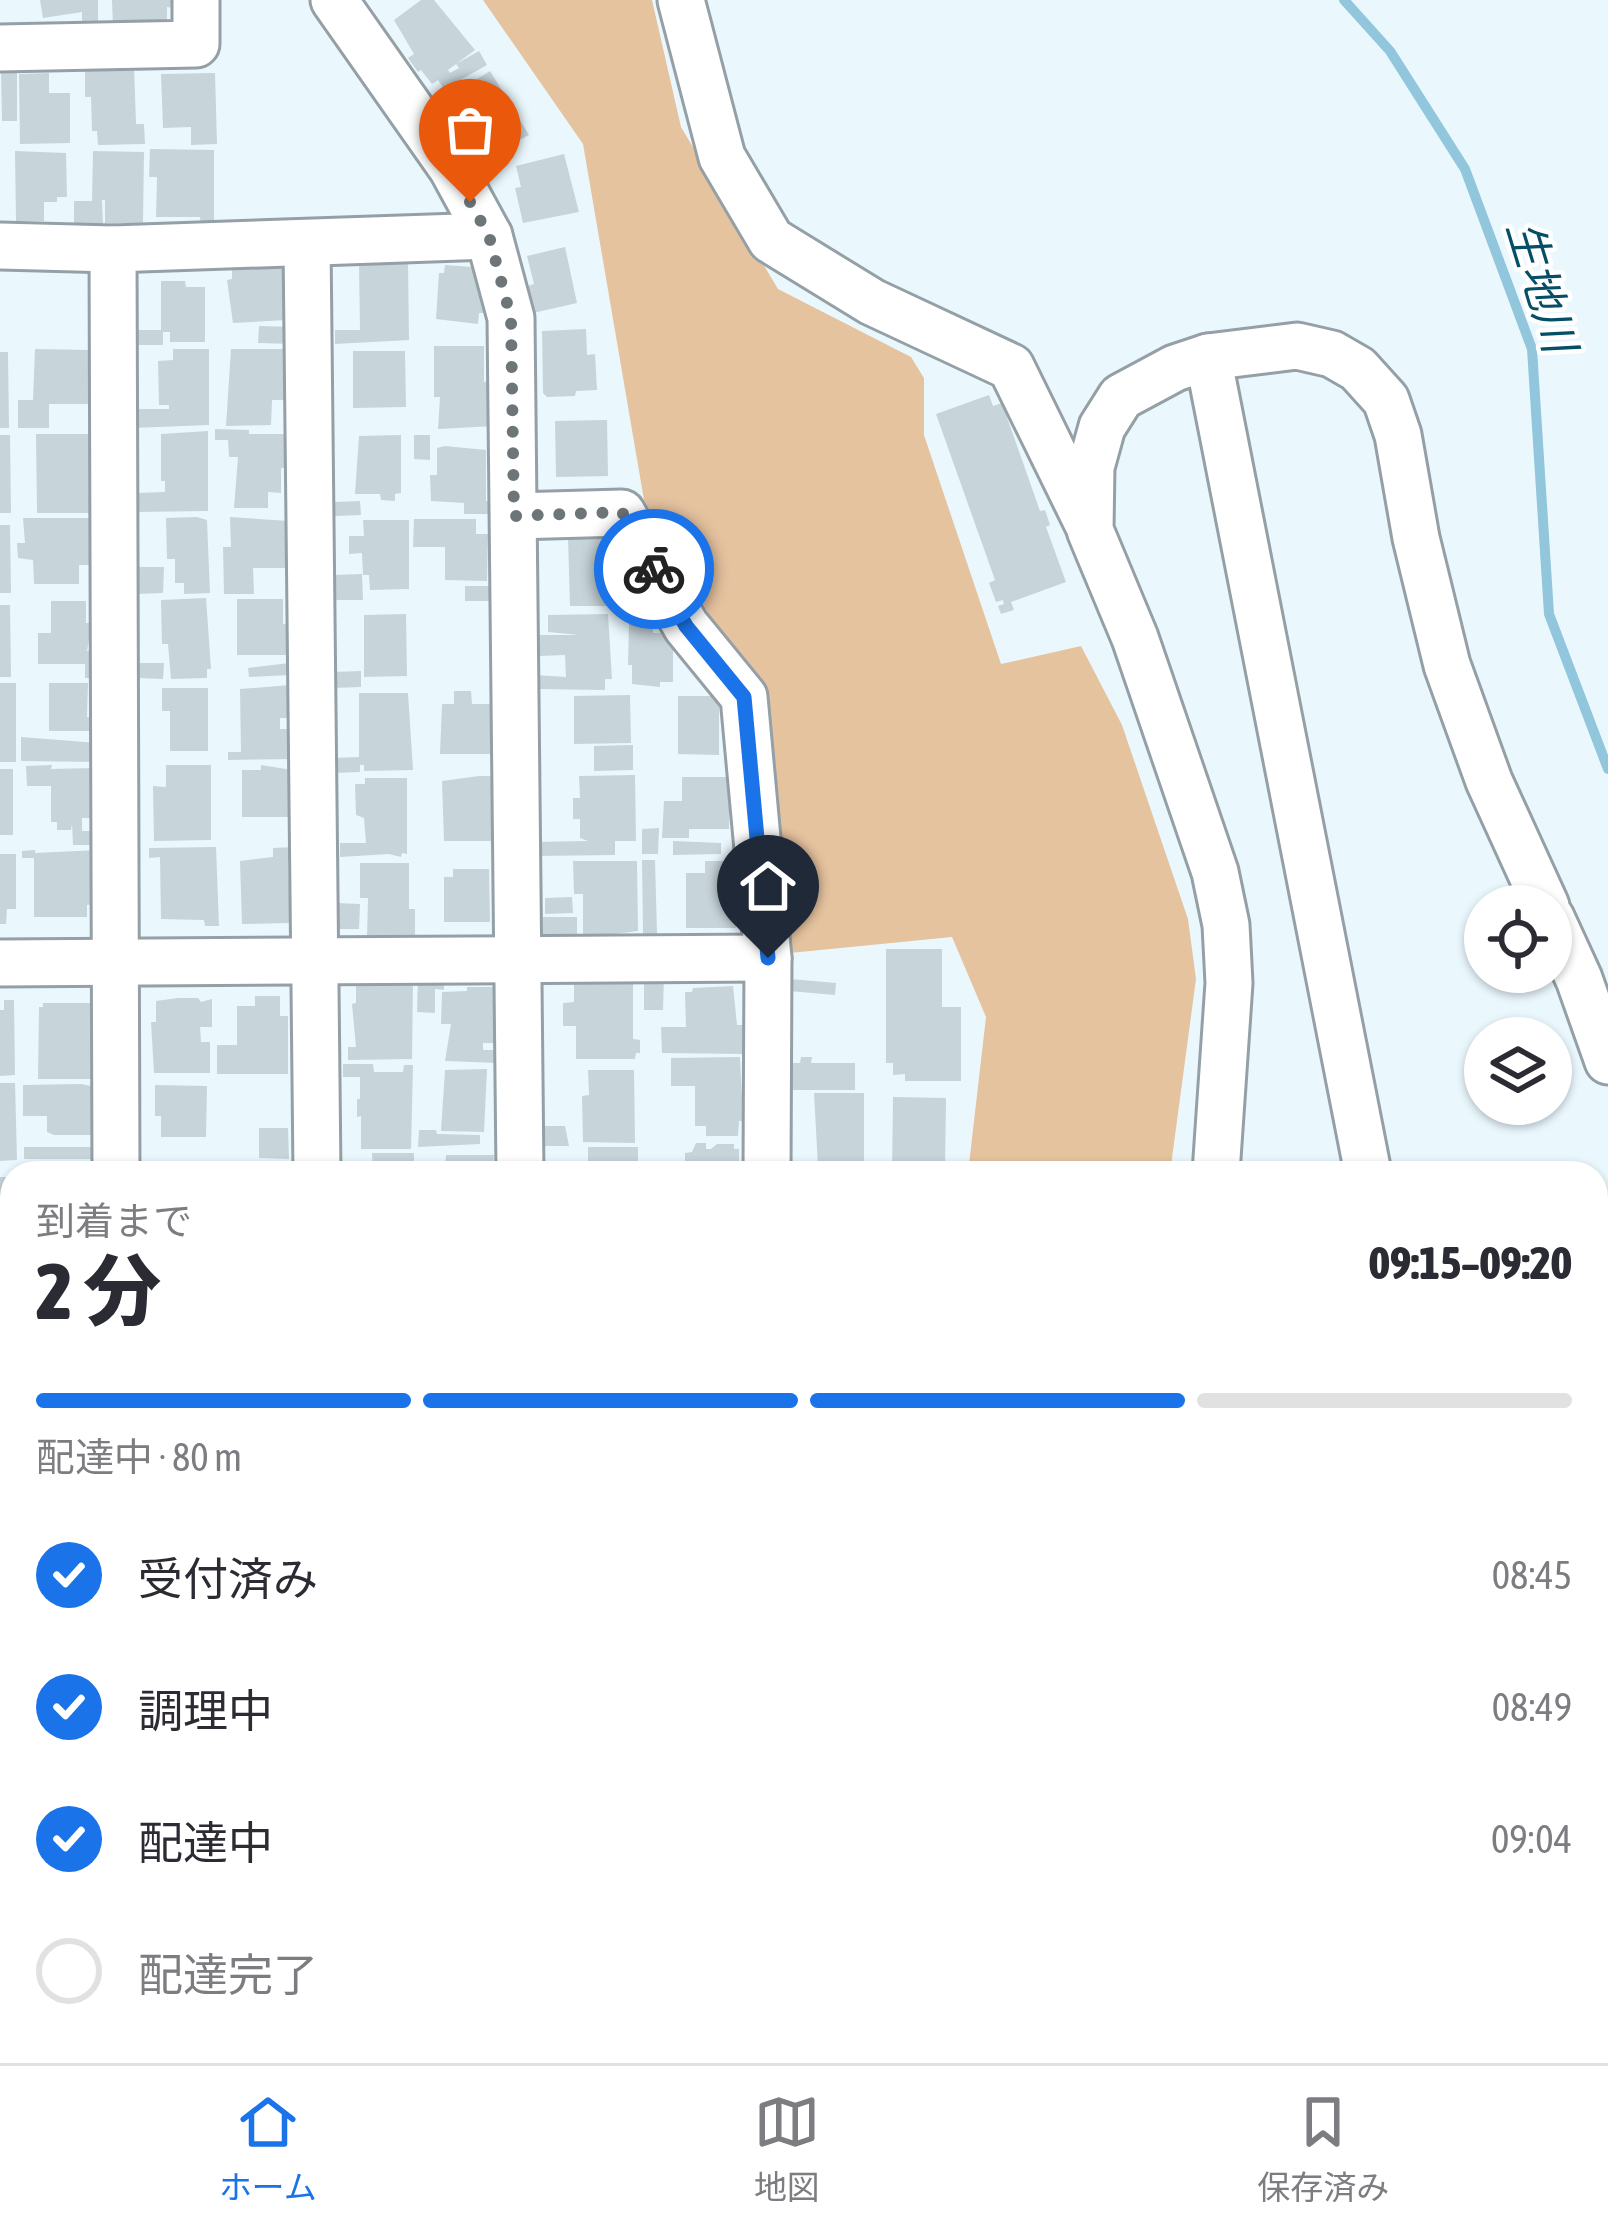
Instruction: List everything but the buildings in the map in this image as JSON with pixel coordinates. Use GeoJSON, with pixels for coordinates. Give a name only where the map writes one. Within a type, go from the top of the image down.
{"type":"FeatureCollection","features":[{"type":"Feature","properties":{"kind":"street"},"geometry":{"type":"LineString","coordinates":[[0,48],[196,44],[196,0]]}},
{"type":"Feature","properties":{"kind":"street"},"geometry":{"type":"LineString","coordinates":[[334,0],[452,168],[489,236],[511,318],[520,1161]]}},
{"type":"Feature","properties":{"kind":"street"},"geometry":{"type":"LineString","coordinates":[[681,0],[722,157],[771,240],[872,302],[1011,367],[1090,530],[1135,638],[1215,872],[1226,925],[1229,982],[1217,1161]]}},
{"type":"Feature","properties":{"kind":"street"},"geometry":{"type":"LineString","coordinates":[[0,246],[113,249],[489,236]]}},
{"type":"Feature","properties":{"kind":"street"},"geometry":{"type":"LineString","coordinates":[[307,243],[316,1161]]}},
{"type":"Feature","properties":{"kind":"street"},"geometry":{"type":"LineString","coordinates":[[113,249],[116,1161]]}},
{"type":"Feature","properties":{"kind":"street"},"geometry":{"type":"LineString","coordinates":[[1090,530],[1091,467],[1102,427],[1121,397],[1175,368],[1208,357],[1297,346],[1333,354],[1358,369],[1386,400],[1398,435],[1416,538],[1447,665],[1489,781],[1536,885]]}},
{"type":"Feature","properties":{"kind":"street"},"geometry":{"type":"LineString","coordinates":[[1208,357],[1366,1161]]}},
{"type":"Feature","properties":{"kind":"street"},"geometry":{"type":"LineString","coordinates":[[514,516],[622,512],[686,626],[744,697],[768,958],[767,1161]]}},
{"type":"Feature","properties":{"kind":"street"},"geometry":{"type":"LineString","coordinates":[[0,963],[768,958]]}},
{"type":"Feature","properties":{"kind":"street"},"geometry":{"type":"LineString","coordinates":[[1572,971],[1608,1061]]}},
{"type":"Feature","properties":{"kind":"shaded area"},"geometry":{"type":"Polygon","coordinates":[[[483,0],[652,0],[681,127],[778,289],[911,357],[924,378],[924,435],[1001,664],[1081,646],[1122,725],[1188,919],[1196,979],[1172,1161],[969,1161],[986,1017],[952,937],[790,953],[761,678],[710,616],[644,500],[583,144],[483,0]]]}},
{"type":"Feature","properties":{"kind":"waterway","name":"生地川"},"geometry":{"type":"LineString","coordinates":[[1344,0],[1390,51],[1465,169],[1532,349],[1549,614],[1608,769]]}},
{"type":"Feature","properties":{"kind":"way so far"},"geometry":{"type":"LineString","coordinates":[[470,202],[489,236],[511,318],[514,516],[622,512],[654,569]]}},
{"type":"Feature","properties":{"kind":"route"},"geometry":{"type":"LineString","coordinates":[[654,569],[686,626],[744,697],[768,958]]}}]}
